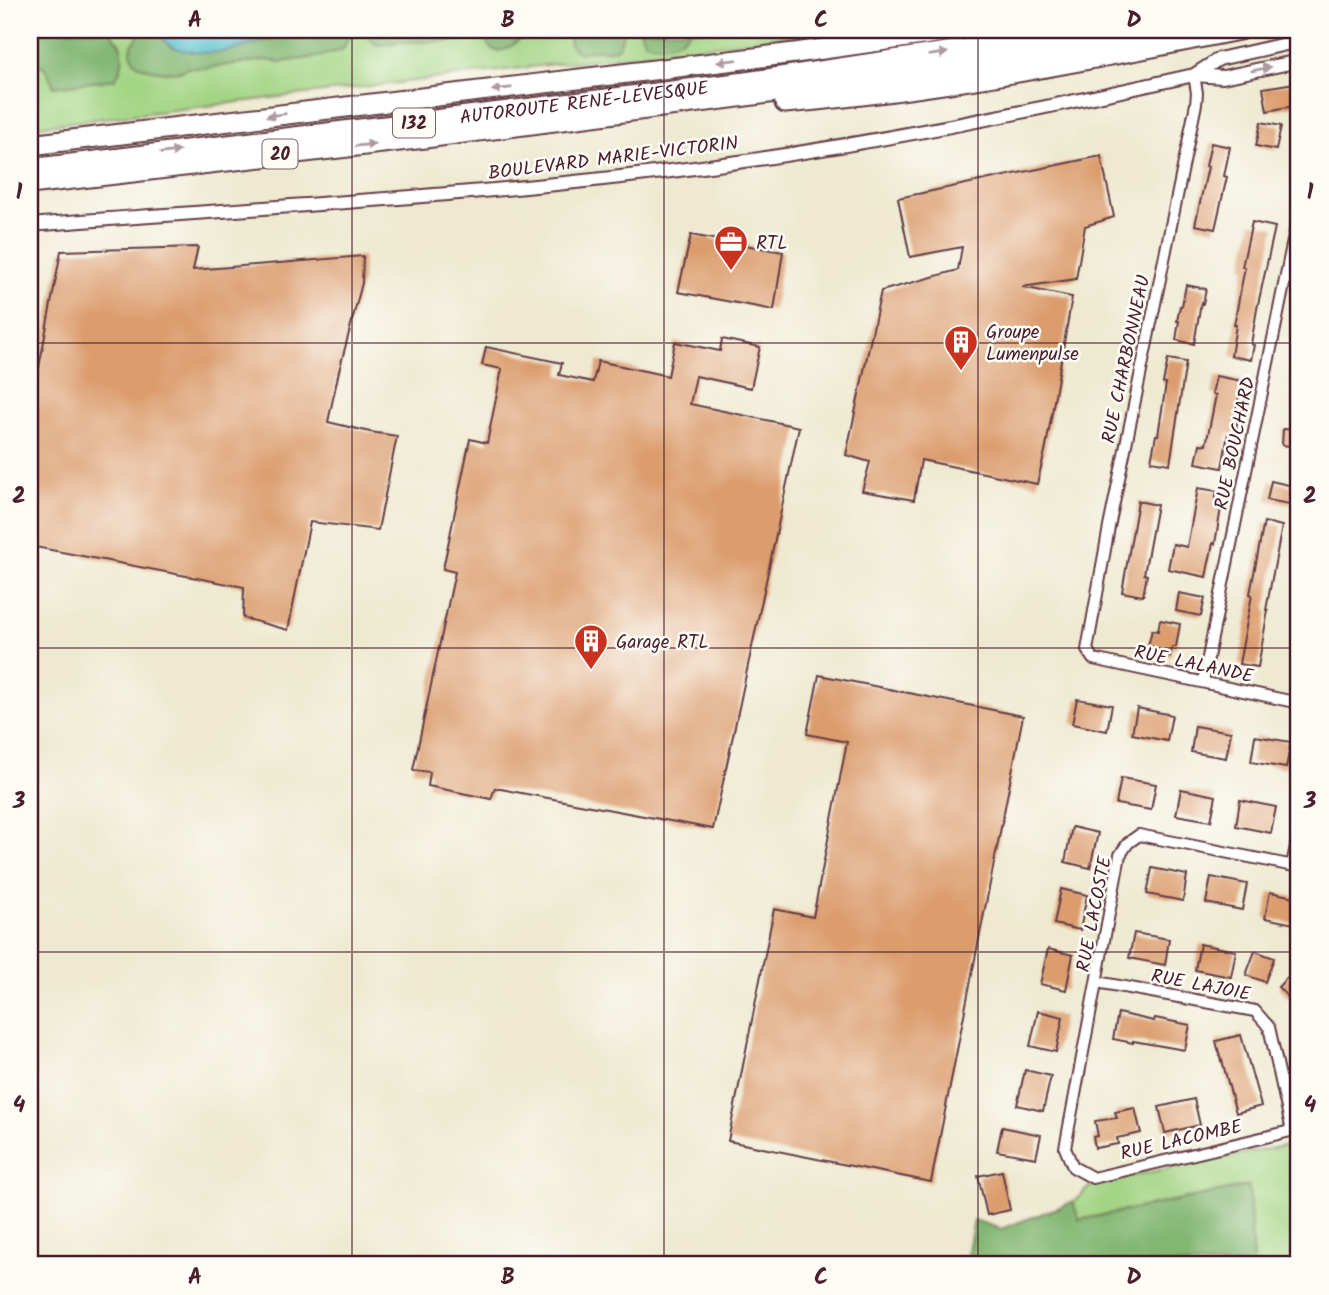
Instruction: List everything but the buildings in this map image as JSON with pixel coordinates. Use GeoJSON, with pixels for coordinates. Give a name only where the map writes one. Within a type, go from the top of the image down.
{"type":"FeatureCollection","features":[{"type":"Feature","properties":{"kind":"highway","name":"AUTOROUTE RENÉ-LÉVESQUE"},"geometry":{"type":"LineString","coordinates":[[30,145],[611,76],[957,30]]}},
{"type":"Feature","properties":{"kind":"highway","name":"AUTOROUTE RENÉ-LÉVESQUE"},"geometry":{"type":"LineString","coordinates":[[30,169],[746,82],[1094,30]]}},
{"type":"Feature","properties":{"kind":"highway"},"geometry":{"type":"LineString","coordinates":[[529,125],[897,76],[1167,30]]}},
{"type":"Feature","properties":{"kind":"highway"},"geometry":{"type":"LineString","coordinates":[[529,125],[847,98],[1095,58],[1239,30]]}},
{"type":"Feature","properties":{"kind":"highway","name":"AUTOROUTE RENÉ-LÉVESQUE"},"geometry":{"type":"LineString","coordinates":[[30,184],[529,125]]}},
{"type":"Feature","properties":{"kind":"street","name":"BOULEVARD MARIE-VICTORIN"},"geometry":{"type":"LineString","coordinates":[[1194,75],[1219,59],[1299,41]]}},
{"type":"Feature","properties":{"kind":"street","name":"BOULEVARD MARIE-VICTORIN"},"geometry":{"type":"LineString","coordinates":[[30,225],[471,192],[715,165],[839,147],[975,122],[1194,75],[1223,77],[1299,61]]}},
{"type":"Feature","properties":{"kind":"street","name":"RUE CHARBONNEAU"},"geometry":{"type":"LineString","coordinates":[[1087,650],[1109,527],[1196,104],[1194,75]]}},
{"type":"Feature","properties":{"kind":"street","name":"RUE BOUCHARD"},"geometry":{"type":"LineString","coordinates":[[1203,682],[1299,211]]}},
{"type":"Feature","properties":{"kind":"street","name":"RUE LALANDE"},"geometry":{"type":"LineString","coordinates":[[1087,650],[1093,659],[1299,703]]}},
{"type":"Feature","properties":{"kind":"street"},"geometry":{"type":"LineString","coordinates":[[1296,866],[1299,832]]}},
{"type":"Feature","properties":{"kind":"street","name":"RUE LACOSTE"},"geometry":{"type":"LineString","coordinates":[[1073,1167],[1065,1148],[1120,855],[1128,843],[1139,835],[1296,866]]}},
{"type":"Feature","properties":{"kind":"street","name":"RUE LAJOIE"},"geometry":{"type":"LineString","coordinates":[[1097,982],[1255,1010],[1269,1027],[1295,1130]]}},
{"type":"Feature","properties":{"kind":"street","name":"RUE LACOMBE"},"geometry":{"type":"LineString","coordinates":[[1073,1167],[1093,1178],[1295,1130]]}},
{"type":"Feature","properties":{"kind":"green space"},"geometry":{"type":"Polygon","coordinates":[[[30,30],[841,30],[30,127],[30,30]]]}},
{"type":"Feature","properties":{"kind":"green space"},"geometry":{"type":"Polygon","coordinates":[[[30,30],[109,30],[122,49],[122,62],[115,79],[54,87],[43,66],[30,61],[30,30]]]}},
{"type":"Feature","properties":{"kind":"green space"},"geometry":{"type":"Polygon","coordinates":[[[140,30],[159,30],[169,45],[177,48],[214,53],[284,35],[328,30],[529,30],[511,46],[500,51],[490,47],[480,33],[452,41],[379,45],[367,34],[356,32],[348,38],[341,50],[317,57],[281,62],[265,60],[166,72],[140,66],[134,61],[132,45],[140,30]]]}},
{"type":"Feature","properties":{"kind":"green space"},"geometry":{"type":"Polygon","coordinates":[[[572,30],[623,30],[621,42],[616,48],[580,53],[570,44],[572,30]]]}},
{"type":"Feature","properties":{"kind":"green space"},"geometry":{"type":"Polygon","coordinates":[[[640,30],[689,31],[676,42],[657,44],[644,41],[640,30]]]}},
{"type":"Feature","properties":{"kind":"green space"},"geometry":{"type":"Polygon","coordinates":[[[1299,1143],[1299,1256],[1288,1265],[1253,1265],[1248,1186],[1078,1220],[1073,1202],[1094,1183],[1299,1143]]]}},
{"type":"Feature","properties":{"kind":"green space"},"geometry":{"type":"Polygon","coordinates":[[[1249,1186],[1253,1265],[927,1265],[967,1256],[974,1220],[1001,1229],[1073,1202],[1079,1220],[1249,1186]]]}},
{"type":"Feature","properties":{"kind":"water"},"geometry":{"type":"Polygon","coordinates":[[[159,30],[328,30],[284,35],[237,49],[201,53],[173,47],[163,39],[159,30]]]}},
{"type":"Feature","properties":{"kind":"place","name":"RTL"},"geometry":{"type":"Point","coordinates":[731,272]}},
{"type":"Feature","properties":{"kind":"place","name":"Groupe Lumenpulse"},"geometry":{"type":"Point","coordinates":[961,372]}},
{"type":"Feature","properties":{"kind":"place","name":"Garage RTL"},"geometry":{"type":"Point","coordinates":[591,671]}}]}
